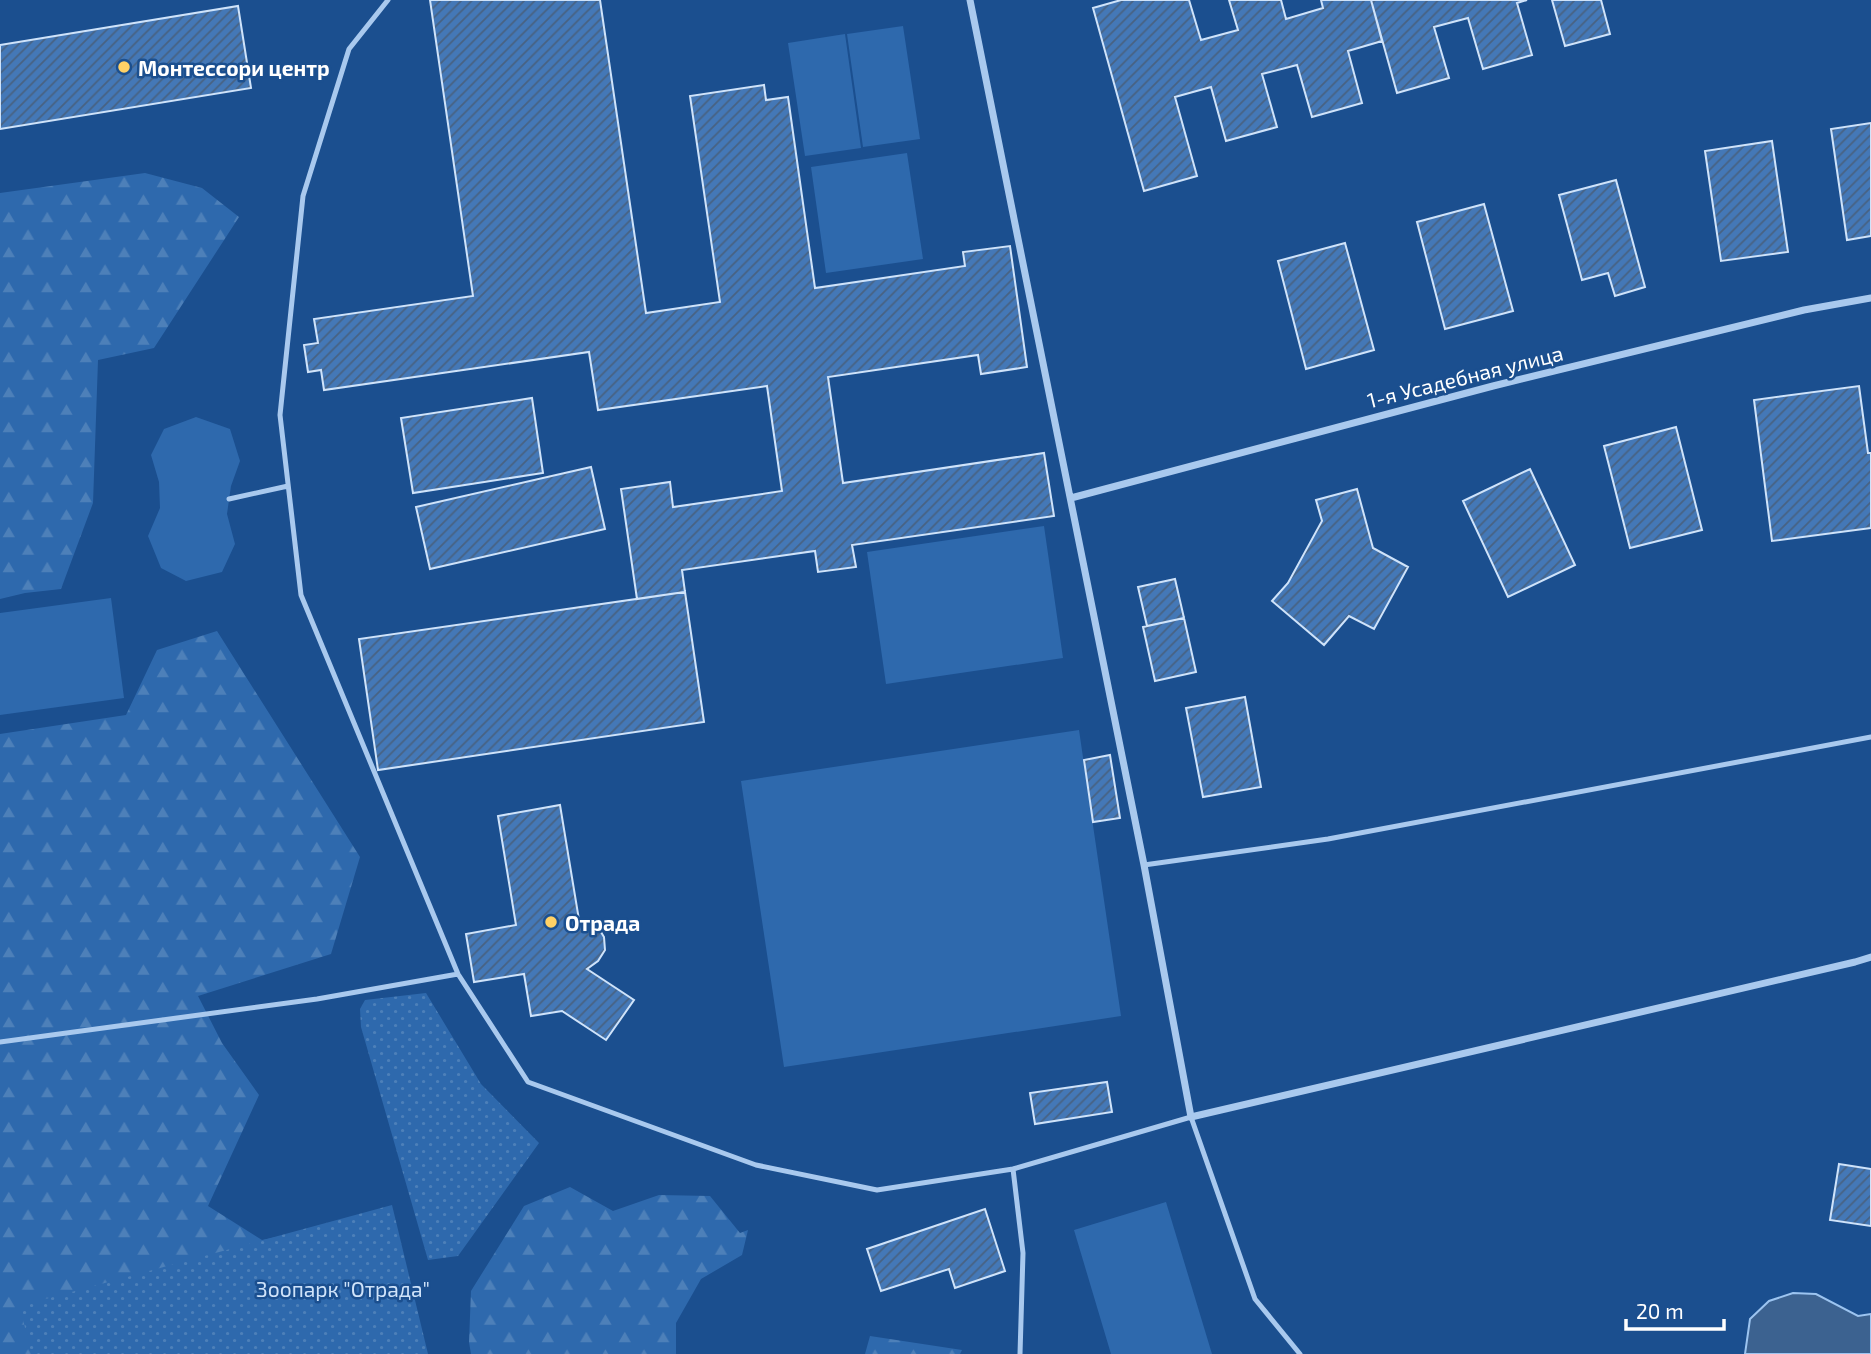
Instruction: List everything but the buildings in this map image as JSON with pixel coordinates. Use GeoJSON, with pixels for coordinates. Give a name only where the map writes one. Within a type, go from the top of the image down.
{"type":"FeatureCollection","features":[{"type":"Feature","properties":{"kind":"street"},"geometry":{"type":"LineString","coordinates":[[970,0],[1144,865],[1191,1118],[1871,957]]}},
{"type":"Feature","properties":{"kind":"street","name":"1-я Усадебная улица"},"geometry":{"type":"LineString","coordinates":[[1071,498],[1493,386],[1804,310],[1871,298]]}},
{"type":"Feature","properties":{"kind":"lane"},"geometry":{"type":"LineString","coordinates":[[388,0],[349,49],[303,196],[280,415],[301,595],[458,974],[528,1082],[756,1165],[877,1190],[1013,1168],[1191,1118],[1255,1298],[1300,1354]]}},
{"type":"Feature","properties":{"kind":"lane"},"geometry":{"type":"LineString","coordinates":[[229,499],[288,486]]}},
{"type":"Feature","properties":{"kind":"lane"},"geometry":{"type":"LineString","coordinates":[[1144,865],[1328,839],[1871,737]]}},
{"type":"Feature","properties":{"kind":"lane"},"geometry":{"type":"LineString","coordinates":[[0,1042],[317,999],[458,974]]}},
{"type":"Feature","properties":{"kind":"lane"},"geometry":{"type":"LineString","coordinates":[[1013,1168],[1023,1253],[1020,1354]]}},
{"type":"Feature","properties":{"kind":"green space"},"geometry":{"type":"Polygon","coordinates":[[[903,26],[920,139],[863,147],[847,34],[903,26]]]}},
{"type":"Feature","properties":{"kind":"green space"},"geometry":{"type":"Polygon","coordinates":[[[845,34],[861,148],[805,156],[788,43],[845,34]]]}},
{"type":"Feature","properties":{"kind":"green space"},"geometry":{"type":"Polygon","coordinates":[[[907,153],[923,259],[826,273],[811,167],[907,153]]]}},
{"type":"Feature","properties":{"kind":"green space"},"geometry":{"type":"Polygon","coordinates":[[[145,173],[202,188],[239,217],[154,348],[98,360],[93,503],[61,589],[0,599],[0,193],[145,173]]]}},
{"type":"Feature","properties":{"kind":"green space"},"geometry":{"type":"Polygon","coordinates":[[[196,417],[230,429],[240,461],[231,486],[227,514],[235,544],[222,572],[186,581],[161,568],[148,536],[160,508],[159,482],[151,455],[164,429],[196,417]]]}},
{"type":"Feature","properties":{"kind":"green space"},"geometry":{"type":"Polygon","coordinates":[[[1044,526],[1063,658],[886,684],[867,552],[1044,526]]]}},
{"type":"Feature","properties":{"kind":"green space"},"geometry":{"type":"Polygon","coordinates":[[[111,598],[124,698],[0,715],[0,613],[111,598]]]}},
{"type":"Feature","properties":{"kind":"green space"},"geometry":{"type":"Polygon","coordinates":[[[217,631],[360,857],[331,954],[198,996],[222,1043],[259,1095],[208,1206],[262,1240],[374,1217],[419,1354],[0,1354],[0,734],[126,715],[157,650],[217,631]]]}},
{"type":"Feature","properties":{"kind":"green space"},"geometry":{"type":"Polygon","coordinates":[[[1079,730],[1121,1016],[784,1067],[741,781],[1079,730]]]}},
{"type":"Feature","properties":{"kind":"green space"},"geometry":{"type":"Polygon","coordinates":[[[426,993],[481,1084],[539,1143],[458,1256],[428,1260],[361,1027],[360,1009],[365,1000],[426,993]]]}},
{"type":"Feature","properties":{"kind":"green space"},"geometry":{"type":"Polygon","coordinates":[[[570,1187],[613,1211],[659,1195],[710,1196],[740,1233],[748,1230],[742,1255],[701,1279],[676,1323],[676,1354],[471,1354],[471,1291],[524,1206],[570,1187]]]}},
{"type":"Feature","properties":{"kind":"green space"},"geometry":{"type":"Polygon","coordinates":[[[1166,1202],[1212,1354],[1111,1354],[1074,1230],[1166,1202]]]}},
{"type":"Feature","properties":{"kind":"green space","name":"Зоопарк \"Отрада\""},"geometry":{"type":"Polygon","coordinates":[[[392,1205],[428,1354],[31,1354],[20,1306],[392,1205]]]}},
{"type":"Feature","properties":{"kind":"green space"},"geometry":{"type":"Polygon","coordinates":[[[870,1336],[962,1350],[960,1354],[865,1354],[870,1336]]]}},
{"type":"Feature","properties":{"kind":"shaded area"},"geometry":{"type":"Polygon","coordinates":[[[1793,1293],[1816,1294],[1858,1316],[1871,1314],[1871,1354],[1745,1354],[1750,1319],[1769,1301],[1793,1293]]]}},
{"type":"Feature","properties":{"kind":"place","name":"Монтессори центр"},"geometry":{"type":"Point","coordinates":[124,67]}},
{"type":"Feature","properties":{"kind":"place","name":"Отрада"},"geometry":{"type":"Point","coordinates":[551,922]}}]}
